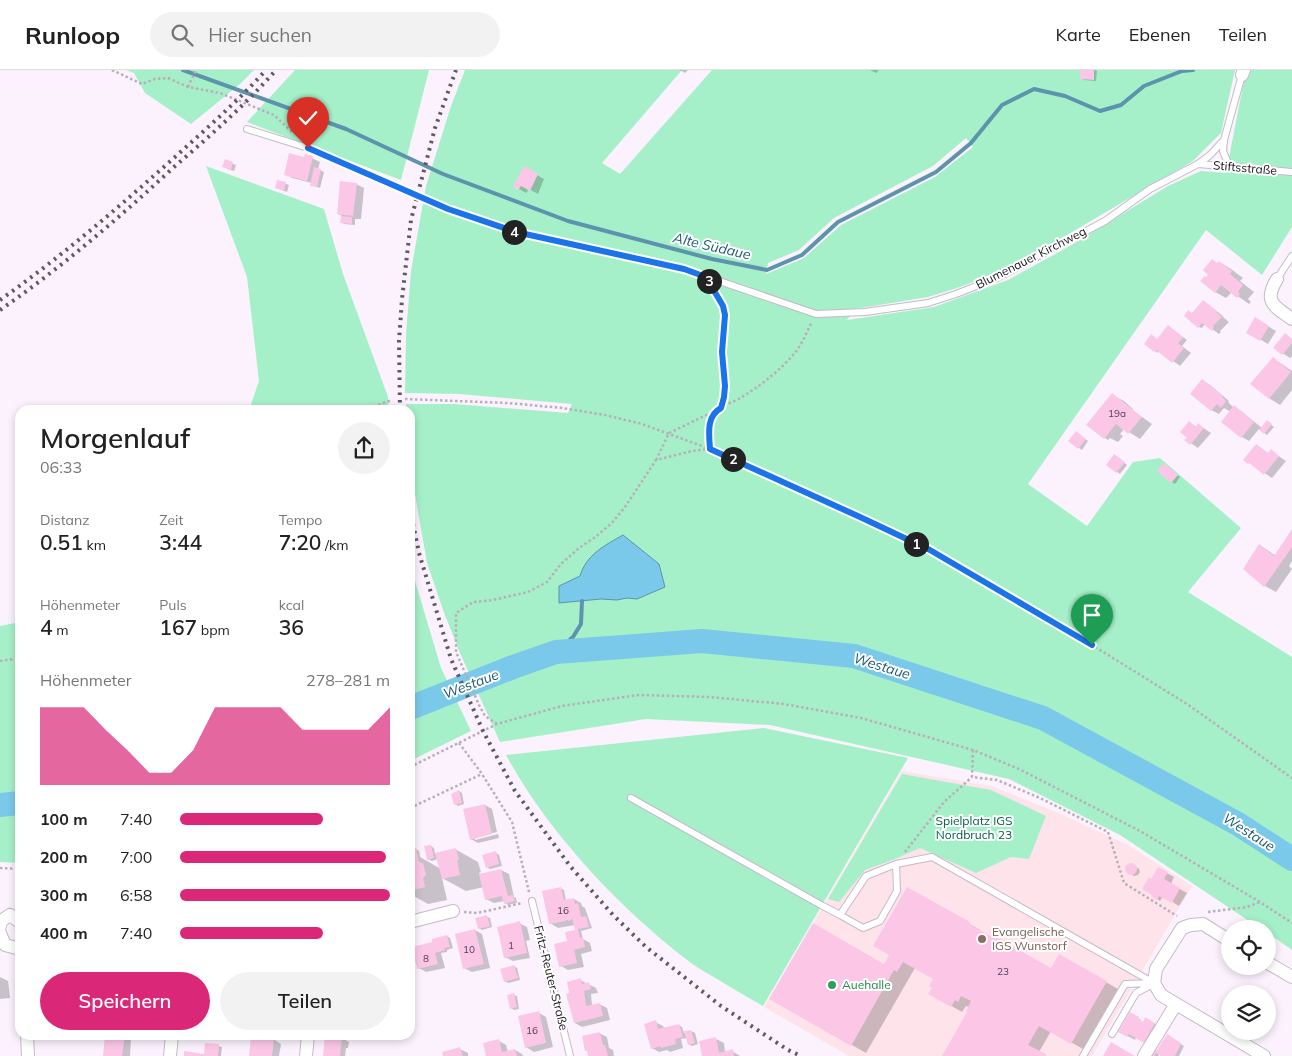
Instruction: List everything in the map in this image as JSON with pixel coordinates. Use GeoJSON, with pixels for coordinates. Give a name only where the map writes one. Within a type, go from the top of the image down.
{"type":"FeatureCollection","features":[{"type":"Feature","properties":{"kind":"street"},"geometry":{"type":"LineString","coordinates":[[1277,279],[1271,288],[1270,302],[1274,307],[1292,319]]}},
{"type":"Feature","properties":{"kind":"street"},"geometry":{"type":"LineString","coordinates":[[415,921],[453,911]]}},
{"type":"Feature","properties":{"kind":"street"},"geometry":{"type":"LineString","coordinates":[[0,926],[1,921],[10,916],[15,919]]}},
{"type":"Feature","properties":{"kind":"street"},"geometry":{"type":"LineString","coordinates":[[1221,935],[1203,924],[1182,928],[1156,970],[1154,984],[1161,995],[1264,1056]]}},
{"type":"Feature","properties":{"kind":"street"},"geometry":{"type":"LineString","coordinates":[[0,933],[5,945],[15,948]]}},
{"type":"Feature","properties":{"kind":"street"},"geometry":{"type":"LineString","coordinates":[[1276,968],[1292,977]]}},
{"type":"Feature","properties":{"kind":"street"},"geometry":{"type":"LineString","coordinates":[[1144,1056],[1176,1004]]}},
{"type":"Feature","properties":{"kind":"street"},"geometry":{"type":"LineString","coordinates":[[27,1040],[28,1056]]}},
{"type":"Feature","properties":{"kind":"street"},"geometry":{"type":"LineString","coordinates":[[170,1056],[172,1040]]}},
{"type":"Feature","properties":{"kind":"street"},"geometry":{"type":"LineString","coordinates":[[306,1056],[308,1040]]}},
{"type":"Feature","properties":{"kind":"lane"},"geometry":{"type":"LineString","coordinates":[[1229,166],[1223,151],[1224,140],[1243,73]]}},
{"type":"Feature","properties":{"kind":"lane","name":"Blumenauer Kirchweg"},"geometry":{"type":"LineString","coordinates":[[248,129],[308,148],[448,209],[516,232],[684,269],[816,314],[865,312],[928,302],[956,294],[997,278],[1105,221],[1150,189],[1198,164],[1224,140]]}},
{"type":"Feature","properties":{"kind":"lane","name":"Stiftsstraße"},"geometry":{"type":"LineString","coordinates":[[1198,164],[1292,172]]}},
{"type":"Feature","properties":{"kind":"lane"},"geometry":{"type":"LineString","coordinates":[[1277,279],[1292,256]]}},
{"type":"Feature","properties":{"kind":"lane"},"geometry":{"type":"LineString","coordinates":[[631,798],[863,928],[880,921],[897,891],[896,864]]}},
{"type":"Feature","properties":{"kind":"lane"},"geometry":{"type":"LineString","coordinates":[[840,915],[866,876],[896,864],[932,856],[1154,984]]}},
{"type":"Feature","properties":{"kind":"lane","name":"Fritz-Reuter-Straße"},"geometry":{"type":"LineString","coordinates":[[532,901],[570,1056]]}},
{"type":"Feature","properties":{"kind":"lane"},"geometry":{"type":"LineString","coordinates":[[1083,1056],[1125,984],[1154,984]]}},
{"type":"Feature","properties":{"kind":"lane"},"geometry":{"type":"LineString","coordinates":[[1112,1034],[1136,993],[1154,984]]}},
{"type":"Feature","properties":{"kind":"path"},"geometry":{"type":"LineString","coordinates":[[112,70],[142,84],[155,79],[168,78],[188,86],[220,93],[274,115],[308,148]]}},
{"type":"Feature","properties":{"kind":"path"},"geometry":{"type":"LineString","coordinates":[[188,86],[196,70]]}},
{"type":"Feature","properties":{"kind":"path"},"geometry":{"type":"LineString","coordinates":[[706,277],[723,306],[725,315],[722,352],[725,386],[721,408]]}},
{"type":"Feature","properties":{"kind":"path"},"geometry":{"type":"LineString","coordinates":[[497,724],[485,716],[456,652],[456,613],[472,602],[493,600],[528,592],[547,582],[561,564],[611,524],[625,507],[656,460],[668,433],[714,412],[763,384],[775,374],[798,348],[816,314]]}},
{"type":"Feature","properties":{"kind":"path"},"geometry":{"type":"LineString","coordinates":[[405,399],[508,403],[562,408],[605,415],[642,424],[710,449],[930,550],[1092,645],[1187,704],[1292,778]]}},
{"type":"Feature","properties":{"kind":"path"},"geometry":{"type":"LineString","coordinates":[[378,405],[392,400]]}},
{"type":"Feature","properties":{"kind":"path"},"geometry":{"type":"LineString","coordinates":[[710,449],[709,430],[714,412]]}},
{"type":"Feature","properties":{"kind":"path"},"geometry":{"type":"LineString","coordinates":[[656,460],[692,451],[710,449]]}},
{"type":"Feature","properties":{"kind":"path"},"geometry":{"type":"LineString","coordinates":[[0,662],[15,659]]}},
{"type":"Feature","properties":{"kind":"path"},"geometry":{"type":"LineString","coordinates":[[415,765],[497,724],[562,706],[638,696],[709,697],[784,704],[861,718],[973,750],[1019,769],[1140,831],[1292,923]]}},
{"type":"Feature","properties":{"kind":"path"},"geometry":{"type":"LineString","coordinates":[[453,911],[477,913],[532,901],[512,822],[482,774],[459,743]]}},
{"type":"Feature","properties":{"kind":"path"},"geometry":{"type":"LineString","coordinates":[[896,864],[944,802],[972,777],[973,750]]}},
{"type":"Feature","properties":{"kind":"path"},"geometry":{"type":"LineString","coordinates":[[415,806],[482,774]]}},
{"type":"Feature","properties":{"kind":"path"},"geometry":{"type":"LineString","coordinates":[[972,777],[997,780],[1040,798],[1108,832],[1124,883],[1191,925],[1209,911],[1247,907],[1260,902]]}},
{"type":"Feature","properties":{"kind":"path"},"geometry":{"type":"LineString","coordinates":[[0,868],[15,869]]}},
{"type":"Feature","properties":{"kind":"shaded area","name":"Evangelische IGS Wunstorf"},"geometry":{"type":"Polygon","coordinates":[[[902,771],[991,786],[1054,811],[1130,846],[1192,886],[1092,1056],[849,1056],[764,1007],[902,771]]]}},
{"type":"Feature","properties":{"kind":"green space"},"geometry":{"type":"Polygon","coordinates":[[[126,70],[254,70],[240,84],[191,124],[145,93],[134,73],[126,70]]]}},
{"type":"Feature","properties":{"kind":"green space"},"geometry":{"type":"Polygon","coordinates":[[[295,70],[429,70],[401,180],[247,122],[295,70]]]}},
{"type":"Feature","properties":{"kind":"green space"},"geometry":{"type":"Polygon","coordinates":[[[465,70],[682,70],[602,163],[620,174],[712,70],[1235,70],[1221,133],[1193,161],[1055,242],[995,274],[928,297],[855,309],[847,320],[934,307],[1008,280],[1068,247],[1168,186],[1201,171],[1226,173],[1246,70],[1292,70],[1292,227],[1262,275],[1206,230],[1028,484],[1087,526],[1133,462],[1160,458],[1241,528],[1188,592],[1292,657],[1292,950],[1276,939],[1276,920],[1248,920],[1120,835],[1009,779],[770,725],[646,719],[500,742],[460,653],[427,563],[415,494],[415,405],[406,404],[454,404],[568,413],[572,404],[459,394],[405,393],[406,334],[411,271],[426,186],[451,106],[465,70]],[[966,138],[933,166],[834,218],[799,250],[768,263],[766,274],[804,258],[841,225],[935,177],[973,147],[966,138]]]}},
{"type":"Feature","properties":{"kind":"green space"},"geometry":{"type":"Polygon","coordinates":[[[206,166],[324,209],[343,274],[388,397],[389,405],[251,405],[259,381],[247,277],[206,166]]]}},
{"type":"Feature","properties":{"kind":"green space"},"geometry":{"type":"Polygon","coordinates":[[[415,581],[441,668],[471,731],[415,759],[415,581]]]}},
{"type":"Feature","properties":{"kind":"green space"},"geometry":{"type":"Polygon","coordinates":[[[15,623],[15,863],[0,862],[0,626],[15,623]]]}},
{"type":"Feature","properties":{"kind":"green space"},"geometry":{"type":"Polygon","coordinates":[[[764,728],[908,758],[763,1006],[691,963],[638,919],[588,868],[565,841],[523,784],[506,755],[764,728]]]}},
{"type":"Feature","properties":{"kind":"green space","name":"Spielplatz IGS Nordbruch 23"},"geometry":{"type":"Polygon","coordinates":[[[902,774],[991,790],[1046,816],[1029,859],[1011,857],[976,873],[920,848],[865,870],[839,902],[828,899],[902,774]]]}},
{"type":"Feature","properties":{"kind":"water"},"geometry":{"type":"Polygon","coordinates":[[[623,535],[659,564],[665,587],[637,599],[601,599],[559,603],[559,586],[580,576],[591,556],[623,535]]]}},
{"type":"Feature","properties":{"kind":"building"},"geometry":{"type":"Polygon","coordinates":[[[1080,70],[1094,70],[1094,80],[1080,79],[1080,70]]]}},
{"type":"Feature","properties":{"kind":"building"},"geometry":{"type":"Polygon","coordinates":[[[289,153],[304,157],[305,154],[313,156],[307,181],[284,175],[289,153]]]}},
{"type":"Feature","properties":{"kind":"building"},"geometry":{"type":"Polygon","coordinates":[[[225,159],[233,162],[231,170],[222,167],[225,159]]]}},
{"type":"Feature","properties":{"kind":"building"},"geometry":{"type":"Polygon","coordinates":[[[524,166],[538,174],[530,191],[521,186],[518,190],[513,187],[524,166]]]}},
{"type":"Feature","properties":{"kind":"building"},"geometry":{"type":"Polygon","coordinates":[[[314,167],[321,169],[317,187],[310,186],[314,167]]]}},
{"type":"Feature","properties":{"kind":"building"},"geometry":{"type":"Polygon","coordinates":[[[277,180],[286,182],[284,191],[275,188],[277,180]]]}},
{"type":"Feature","properties":{"kind":"building"},"geometry":{"type":"Polygon","coordinates":[[[340,181],[357,183],[353,216],[337,214],[340,181]]]}},
{"type":"Feature","properties":{"kind":"building"},"geometry":{"type":"Polygon","coordinates":[[[341,216],[352,217],[352,224],[340,223],[341,216]]]}},
{"type":"Feature","properties":{"kind":"building"},"geometry":{"type":"Polygon","coordinates":[[[1212,259],[1217,263],[1219,261],[1232,271],[1230,274],[1243,285],[1238,292],[1240,294],[1237,298],[1221,285],[1215,293],[1200,281],[1208,275],[1203,270],[1212,259]]]}},
{"type":"Feature","properties":{"kind":"building"},"geometry":{"type":"Polygon","coordinates":[[[1203,300],[1222,317],[1213,326],[1212,331],[1202,323],[1198,328],[1184,316],[1188,310],[1192,313],[1203,300]]]}},
{"type":"Feature","properties":{"kind":"building"},"geometry":{"type":"Polygon","coordinates":[[[1255,317],[1269,326],[1260,341],[1246,333],[1255,317]]]}},
{"type":"Feature","properties":{"kind":"building"},"geometry":{"type":"Polygon","coordinates":[[[1168,325],[1183,337],[1178,343],[1184,348],[1172,363],[1156,350],[1154,352],[1144,344],[1151,334],[1157,339],[1168,325]]]}},
{"type":"Feature","properties":{"kind":"building"},"geometry":{"type":"Polygon","coordinates":[[[1285,333],[1292,339],[1292,343],[1282,355],[1273,348],[1285,333]]]}},
{"type":"Feature","properties":{"kind":"building"},"geometry":{"type":"Polygon","coordinates":[[[1273,357],[1291,372],[1269,399],[1250,384],[1273,357]]]}},
{"type":"Feature","properties":{"kind":"building"},"geometry":{"type":"Polygon","coordinates":[[[1202,379],[1223,396],[1226,401],[1221,408],[1217,404],[1211,411],[1190,394],[1202,379]]]}},
{"type":"Feature","properties":{"kind":"building"},"geometry":{"type":"Polygon","coordinates":[[[1112,393],[1142,417],[1128,434],[1116,424],[1104,439],[1086,425],[1112,393]]]}},
{"type":"Feature","properties":{"kind":"building"},"geometry":{"type":"Polygon","coordinates":[[[1234,405],[1254,422],[1241,438],[1221,422],[1234,405]]]}},
{"type":"Feature","properties":{"kind":"building"},"geometry":{"type":"Polygon","coordinates":[[[1267,420],[1272,424],[1264,434],[1259,430],[1267,420]]]}},
{"type":"Feature","properties":{"kind":"building"},"geometry":{"type":"Polygon","coordinates":[[[1189,421],[1196,427],[1198,423],[1204,428],[1190,445],[1184,440],[1187,438],[1180,432],[1189,421]]]}},
{"type":"Feature","properties":{"kind":"building"},"geometry":{"type":"Polygon","coordinates":[[[1076,431],[1086,439],[1078,449],[1068,441],[1076,431]]]}},
{"type":"Feature","properties":{"kind":"building"},"geometry":{"type":"Polygon","coordinates":[[[1256,444],[1268,453],[1271,449],[1279,456],[1264,475],[1243,460],[1256,444]]]}},
{"type":"Feature","properties":{"kind":"building"},"geometry":{"type":"Polygon","coordinates":[[[1114,454],[1125,462],[1116,473],[1106,465],[1114,454]]]}},
{"type":"Feature","properties":{"kind":"building"},"geometry":{"type":"Polygon","coordinates":[[[1164,463],[1178,475],[1171,483],[1157,471],[1164,463]]]}},
{"type":"Feature","properties":{"kind":"building"},"geometry":{"type":"Polygon","coordinates":[[[1292,529],[1292,547],[1264,587],[1243,569],[1259,544],[1274,556],[1292,529]]]}},
{"type":"Feature","properties":{"kind":"building"},"geometry":{"type":"Polygon","coordinates":[[[459,790],[462,803],[454,805],[451,794],[459,790]]]}},
{"type":"Feature","properties":{"kind":"building"},"geometry":{"type":"Polygon","coordinates":[[[485,804],[492,834],[470,840],[463,809],[485,804]]]}},
{"type":"Feature","properties":{"kind":"building"},"geometry":{"type":"Polygon","coordinates":[[[431,845],[434,858],[427,860],[424,846],[431,845]]]}},
{"type":"Feature","properties":{"kind":"building"},"geometry":{"type":"Polygon","coordinates":[[[415,848],[419,862],[423,863],[426,875],[423,878],[425,887],[415,890],[415,848]]]}},
{"type":"Feature","properties":{"kind":"building"},"geometry":{"type":"Polygon","coordinates":[[[456,848],[460,875],[442,879],[435,853],[456,848]]]}},
{"type":"Feature","properties":{"kind":"building"},"geometry":{"type":"Polygon","coordinates":[[[496,851],[499,864],[486,868],[482,855],[496,851]]]}},
{"type":"Feature","properties":{"kind":"building"},"geometry":{"type":"Polygon","coordinates":[[[1129,863],[1133,863],[1137,869],[1133,875],[1129,875],[1125,871],[1125,867],[1129,863]]]}},
{"type":"Feature","properties":{"kind":"building"},"geometry":{"type":"Polygon","coordinates":[[[1158,867],[1168,872],[1164,879],[1180,888],[1172,903],[1159,896],[1157,900],[1142,889],[1158,867]]]}},
{"type":"Feature","properties":{"kind":"building"},"geometry":{"type":"Polygon","coordinates":[[[501,869],[508,896],[513,895],[515,901],[504,904],[502,896],[485,900],[479,874],[501,869]]]}},
{"type":"Feature","properties":{"kind":"building"},"geometry":{"type":"Polygon","coordinates":[[[561,887],[564,900],[574,898],[575,904],[578,903],[581,917],[586,916],[589,927],[578,929],[580,938],[583,937],[585,947],[574,950],[577,963],[559,967],[554,944],[567,941],[565,932],[575,930],[572,919],[549,924],[542,891],[561,887]]]}},
{"type":"Feature","properties":{"kind":"building","name":"Evangelische IGS Wunstorf"},"geometry":{"type":"Polygon","coordinates":[[[907,887],[970,922],[969,924],[990,936],[991,934],[1051,968],[1059,954],[1107,981],[1071,1044],[1039,1026],[1028,1045],[1046,1054],[1045,1056],[942,1056],[967,1012],[971,1001],[961,996],[958,1002],[955,1000],[951,1007],[928,994],[932,988],[929,986],[933,979],[903,962],[897,972],[894,970],[851,1046],[769,999],[813,923],[884,964],[889,955],[873,946],[907,887]]]}},
{"type":"Feature","properties":{"kind":"building"},"geometry":{"type":"Polygon","coordinates":[[[487,915],[490,926],[478,929],[475,918],[487,915]]]}},
{"type":"Feature","properties":{"kind":"building"},"geometry":{"type":"Polygon","coordinates":[[[520,921],[527,953],[504,958],[497,927],[520,921]]]}},
{"type":"Feature","properties":{"kind":"building"},"geometry":{"type":"Polygon","coordinates":[[[475,929],[484,964],[463,969],[455,934],[475,929]]]}},
{"type":"Feature","properties":{"kind":"building"},"geometry":{"type":"Polygon","coordinates":[[[447,935],[450,947],[435,953],[438,964],[417,969],[415,946],[432,942],[432,939],[447,935]]]}},
{"type":"Feature","properties":{"kind":"building"},"geometry":{"type":"Polygon","coordinates":[[[514,965],[518,978],[504,982],[500,969],[514,965]]]}},
{"type":"Feature","properties":{"kind":"building"},"geometry":{"type":"Polygon","coordinates":[[[581,978],[582,984],[589,982],[591,989],[584,991],[586,1006],[600,1003],[603,1016],[574,1023],[566,994],[569,993],[567,982],[581,978]]]}},
{"type":"Feature","properties":{"kind":"building"},"geometry":{"type":"Polygon","coordinates":[[[514,993],[517,1007],[510,1009],[507,995],[514,993]]]}},
{"type":"Feature","properties":{"kind":"building"},"geometry":{"type":"Polygon","coordinates":[[[539,1011],[546,1043],[525,1048],[518,1016],[539,1011]]]}},
{"type":"Feature","properties":{"kind":"building"},"geometry":{"type":"Polygon","coordinates":[[[1130,1012],[1139,1017],[1138,1019],[1143,1022],[1145,1017],[1155,1023],[1144,1043],[1129,1034],[1127,1037],[1118,1032],[1130,1012]]]}},
{"type":"Feature","properties":{"kind":"building"},"geometry":{"type":"Polygon","coordinates":[[[656,1020],[658,1029],[679,1024],[683,1037],[675,1039],[676,1044],[651,1049],[644,1024],[656,1020]]]}},
{"type":"Feature","properties":{"kind":"building"},"geometry":{"type":"Polygon","coordinates":[[[691,1030],[695,1043],[688,1045],[684,1031],[691,1030]]]}},
{"type":"Feature","properties":{"kind":"building"},"geometry":{"type":"Polygon","coordinates":[[[600,1032],[608,1056],[588,1056],[582,1036],[600,1032]]]}},
{"type":"Feature","properties":{"kind":"building"},"geometry":{"type":"Polygon","coordinates":[[[1167,1034],[1181,1043],[1175,1056],[1161,1056],[1156,1053],[1154,1056],[1148,1056],[1153,1048],[1157,1050],[1167,1034]]]}},
{"type":"Feature","properties":{"kind":"building"},"geometry":{"type":"Polygon","coordinates":[[[716,1037],[719,1053],[733,1049],[734,1056],[702,1056],[699,1041],[716,1037]]]}},
{"type":"Feature","properties":{"kind":"building"},"geometry":{"type":"Polygon","coordinates":[[[499,1039],[502,1052],[515,1049],[517,1056],[486,1056],[483,1043],[499,1039]]]}},
{"type":"Feature","properties":{"kind":"building"},"geometry":{"type":"Polygon","coordinates":[[[105,1040],[124,1040],[122,1056],[103,1056],[105,1040]]]}},
{"type":"Feature","properties":{"kind":"building"},"geometry":{"type":"Polygon","coordinates":[[[251,1040],[274,1040],[272,1056],[249,1056],[251,1040]]]}},
{"type":"Feature","properties":{"kind":"building"},"geometry":{"type":"Polygon","coordinates":[[[325,1040],[342,1040],[340,1056],[323,1056],[325,1040]]]}},
{"type":"Feature","properties":{"kind":"building"},"geometry":{"type":"Polygon","coordinates":[[[1111,1042],[1135,1056],[1103,1056],[1111,1042]]]}},
{"type":"Feature","properties":{"kind":"building"},"geometry":{"type":"Polygon","coordinates":[[[205,1043],[219,1044],[218,1056],[184,1056],[184,1051],[204,1054],[205,1043]]]}},
{"type":"Feature","properties":{"kind":"building"},"geometry":{"type":"Polygon","coordinates":[[[460,1047],[463,1056],[443,1056],[442,1052],[460,1047]]]}},
{"type":"Feature","properties":{"kind":"waterway","name":"Alte Südaue"},"geometry":{"type":"LineString","coordinates":[[183,70],[346,129],[443,174],[568,221],[712,259],[767,270],[802,255],[838,222],[936,172],[971,143],[1002,105],[1034,89],[1065,96],[1100,111],[1121,105],[1144,86],[1182,71],[1193,70]]}},
{"type":"Feature","properties":{"kind":"waterway"},"geometry":{"type":"LineString","coordinates":[[556,652],[573,637],[581,624],[582,601]]}},
{"type":"Feature","properties":{"kind":"waterway","name":"Westaue"},"geometry":{"type":"LineString","coordinates":[[415,706],[556,652],[702,641],[854,656],[1043,718],[1238,824],[1292,859]]}},
{"type":"Feature","properties":{"kind":"waterway","name":"Westaue"},"geometry":{"type":"LineString","coordinates":[[0,805],[15,804]]}},
{"type":"Feature","properties":{"kind":"railway"},"geometry":{"type":"LineString","coordinates":[[0,300],[67,249],[133,194],[222,115],[266,70]]}},
{"type":"Feature","properties":{"kind":"railway"},"geometry":{"type":"LineString","coordinates":[[0,310],[46,277],[111,223],[227,120],[276,70]]}},
{"type":"Feature","properties":{"kind":"railway"},"geometry":{"type":"LineString","coordinates":[[400,405],[399,341],[411,220],[435,128],[456,70]]}},
{"type":"Feature","properties":{"kind":"railway"},"geometry":{"type":"LineString","coordinates":[[415,533],[419,553],[451,659],[483,731],[515,791],[570,866],[613,915],[646,947],[721,1006],[788,1050],[801,1056]]}},
{"type":"Feature","properties":{"kind":"place","name":"Evangelische IGS Wunstorf"},"geometry":{"type":"Point","coordinates":[982,939]}},
{"type":"Feature","properties":{"kind":"place","name":"Auehalle"},"geometry":{"type":"Point","coordinates":[832,985]}},
{"type":"Feature","properties":{"kind":"route"},"geometry":{"type":"LineString","coordinates":[[308,148],[448,209],[516,232],[684,269],[706,277],[723,306],[725,315],[722,343],[724,397],[721,408],[714,412],[711,420],[709,430],[710,449],[930,550],[1092,645]]}}]}
